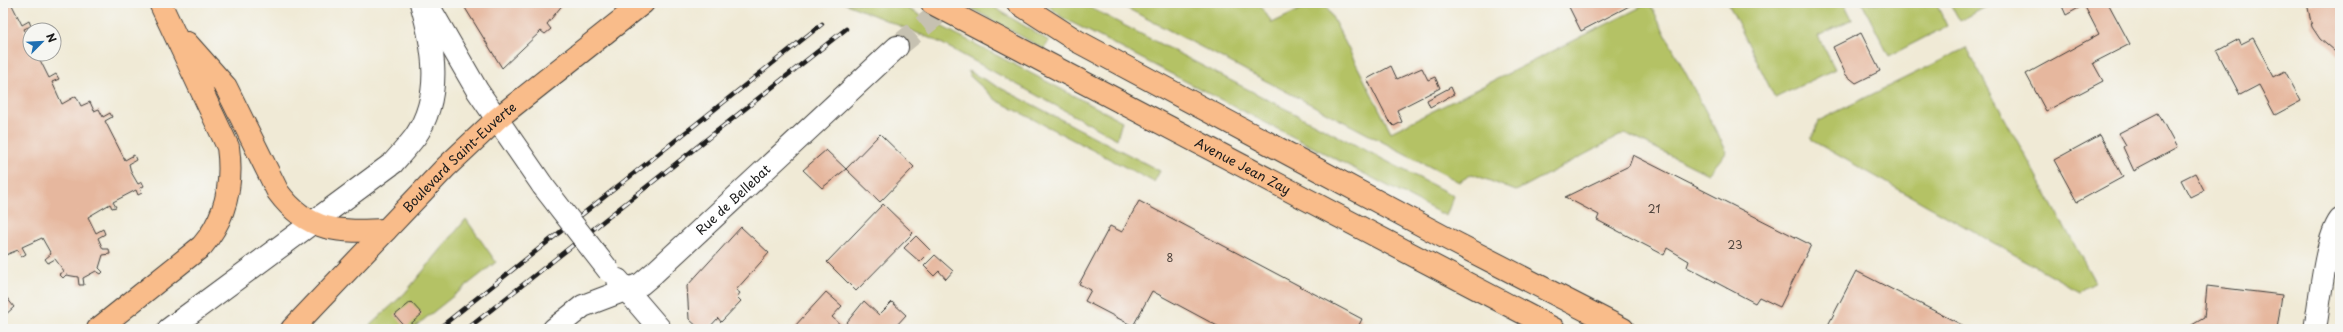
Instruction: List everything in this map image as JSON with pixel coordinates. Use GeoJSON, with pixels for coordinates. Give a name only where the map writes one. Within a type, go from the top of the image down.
{"type":"FeatureCollection","features":[{"type":"Feature","properties":{"kind":"main road"},"geometry":{"type":"LineString","coordinates":[[98,329],[202,246],[212,235],[223,214],[227,199],[230,168],[228,147],[160,3]]}},
{"type":"Feature","properties":{"kind":"main road","name":"Boulevard Saint-Euverte"},"geometry":{"type":"LineString","coordinates":[[292,329],[446,167],[498,118],[643,3]]}},
{"type":"Feature","properties":{"kind":"main road","name":"Avenue Jean Zay"},"geometry":{"type":"LineString","coordinates":[[932,3],[1554,329]]}},
{"type":"Feature","properties":{"kind":"main road"},"geometry":{"type":"LineString","coordinates":[[1018,3],[1077,41],[1446,238],[1623,329]]}},
{"type":"Feature","properties":{"kind":"main road"},"geometry":{"type":"LineString","coordinates":[[169,22],[226,87],[278,192],[286,204],[314,223],[334,230],[386,230]]}},
{"type":"Feature","properties":{"kind":"street"},"geometry":{"type":"LineString","coordinates":[[169,329],[210,297],[314,223],[393,163],[415,136],[429,110],[434,86],[431,38],[421,3]]}},
{"type":"Feature","properties":{"kind":"street"},"geometry":{"type":"LineString","coordinates":[[426,3],[477,90],[498,118],[543,186],[609,271],[660,329]]}},
{"type":"Feature","properties":{"kind":"street","name":"Rue de Bellebat"},"geometry":{"type":"LineString","coordinates":[[554,329],[583,306],[641,284],[897,47]]}},
{"type":"Feature","properties":{"kind":"street"},"geometry":{"type":"LineString","coordinates":[[2315,329],[2328,254],[2336,225],[2340,220]]}},
{"type":"Feature","properties":{"kind":"green space"},"geometry":{"type":"Polygon","coordinates":[[[844,3],[897,3],[1122,121],[1117,139],[939,42],[844,3]]]}},
{"type":"Feature","properties":{"kind":"green space"},"geometry":{"type":"Polygon","coordinates":[[[962,3],[987,3],[1049,41],[1044,49],[962,3]]]}},
{"type":"Feature","properties":{"kind":"green space"},"geometry":{"type":"Polygon","coordinates":[[[1045,3],[1081,3],[1454,196],[1446,216],[1063,18],[1045,3]]]}},
{"type":"Feature","properties":{"kind":"green space"},"geometry":{"type":"Polygon","coordinates":[[[1117,3],[1259,3],[1272,23],[1314,3],[1325,3],[1391,132],[1649,3],[1727,152],[1708,174],[1625,133],[1516,191],[1472,174],[1459,182],[1117,3]]]}},
{"type":"Feature","properties":{"kind":"green space"},"geometry":{"type":"Polygon","coordinates":[[[1728,3],[1844,3],[1852,19],[1818,36],[1835,69],[1775,98],[1728,3]]]}},
{"type":"Feature","properties":{"kind":"green space"},"geometry":{"type":"Polygon","coordinates":[[[1862,3],[1936,3],[1947,26],[1889,56],[1862,3]]]}},
{"type":"Feature","properties":{"kind":"green space"},"geometry":{"type":"Polygon","coordinates":[[[1950,3],[1993,3],[1960,21],[1950,3]]]}},
{"type":"Feature","properties":{"kind":"green space"},"geometry":{"type":"Polygon","coordinates":[[[1966,48],[2095,282],[2079,291],[1811,140],[1818,121],[1966,48]]]}},
{"type":"Feature","properties":{"kind":"green space"},"geometry":{"type":"Polygon","coordinates":[[[968,71],[1160,171],[1154,182],[996,100],[969,75],[968,71]]]}},
{"type":"Feature","properties":{"kind":"green space"},"geometry":{"type":"Polygon","coordinates":[[[466,219],[496,262],[412,329],[366,329],[405,293],[466,219]]]}},
{"type":"Feature","properties":{"kind":"building"},"geometry":{"type":"Polygon","coordinates":[[[3,3],[11,3],[22,25],[22,62],[41,62],[49,78],[56,74],[59,79],[52,82],[62,104],[76,96],[81,106],[90,102],[94,111],[99,109],[103,117],[110,113],[112,117],[105,121],[125,160],[134,155],[136,160],[129,164],[131,172],[138,184],[142,182],[144,186],[140,188],[142,193],[138,195],[136,190],[113,202],[116,207],[112,208],[110,204],[88,217],[96,233],[103,229],[105,234],[98,238],[103,249],[109,249],[110,254],[103,255],[99,268],[103,272],[101,274],[96,271],[83,278],[84,285],[79,285],[78,277],[66,275],[63,278],[59,274],[64,271],[55,259],[48,263],[45,259],[51,254],[42,238],[22,247],[26,254],[21,257],[18,250],[3,256],[3,3]]]}},
{"type":"Feature","properties":{"kind":"building"},"geometry":{"type":"Polygon","coordinates":[[[462,3],[564,3],[547,24],[551,29],[545,34],[541,31],[502,68],[462,3]]]}},
{"type":"Feature","properties":{"kind":"building"},"geometry":{"type":"Polygon","coordinates":[[[1571,3],[1635,3],[1581,31],[1568,5],[1571,3]]]}},
{"type":"Feature","properties":{"kind":"building"},"geometry":{"type":"Polygon","coordinates":[[[2068,3],[2108,3],[2130,44],[2093,63],[2103,81],[2046,111],[2026,74],[2099,34],[2084,5],[2066,15],[2062,6],[2068,3]]]}},
{"type":"Feature","properties":{"kind":"building"},"geometry":{"type":"Polygon","coordinates":[[[2307,3],[2340,3],[2340,56],[2320,39],[2312,27],[2307,3]]]}},
{"type":"Feature","properties":{"kind":"building"},"geometry":{"type":"Polygon","coordinates":[[[1861,33],[1880,71],[1856,83],[1846,75],[1833,47],[1861,33]]]}},
{"type":"Feature","properties":{"kind":"building"},"geometry":{"type":"Polygon","coordinates":[[[2253,38],[2274,77],[2285,71],[2301,101],[2275,115],[2259,85],[2240,95],[2217,51],[2239,39],[2241,44],[2253,38]]]}},
{"type":"Feature","properties":{"kind":"building"},"geometry":{"type":"Polygon","coordinates":[[[1391,66],[1397,79],[1422,68],[1428,80],[1435,77],[1440,88],[1397,110],[1402,122],[1394,126],[1388,120],[1367,79],[1391,66]]]}},
{"type":"Feature","properties":{"kind":"building"},"geometry":{"type":"Polygon","coordinates":[[[1451,87],[1454,94],[1430,107],[1427,100],[1451,87]]]}},
{"type":"Feature","properties":{"kind":"building"},"geometry":{"type":"Polygon","coordinates":[[[2158,113],[2177,148],[2134,171],[2123,147],[2126,145],[2119,133],[2158,113]]]}},
{"type":"Feature","properties":{"kind":"building"},"geometry":{"type":"Polygon","coordinates":[[[880,134],[914,167],[880,202],[846,169],[880,134]]]}},
{"type":"Feature","properties":{"kind":"building"},"geometry":{"type":"Polygon","coordinates":[[[2100,135],[2123,177],[2077,202],[2054,160],[2100,135]]]}},
{"type":"Feature","properties":{"kind":"building"},"geometry":{"type":"Polygon","coordinates":[[[826,150],[846,169],[822,188],[803,170],[826,150]]]}},
{"type":"Feature","properties":{"kind":"building"},"geometry":{"type":"Polygon","coordinates":[[[1633,155],[1811,245],[1780,307],[1759,297],[1755,303],[1687,267],[1689,261],[1667,248],[1664,255],[1597,220],[1599,215],[1565,197],[1629,166],[1633,155]]]}},
{"type":"Feature","properties":{"kind":"building"},"geometry":{"type":"Polygon","coordinates":[[[2195,173],[2204,190],[2190,197],[2181,180],[2195,173]]]}},
{"type":"Feature","properties":{"kind":"building"},"geometry":{"type":"Polygon","coordinates":[[[1139,201],[1362,319],[1357,329],[1223,329],[1152,291],[1133,326],[1085,301],[1091,290],[1079,284],[1110,226],[1122,232],[1139,201]]]}},
{"type":"Feature","properties":{"kind":"building"},"geometry":{"type":"Polygon","coordinates":[[[883,204],[913,233],[856,291],[827,262],[883,204]]]}},
{"type":"Feature","properties":{"kind":"building"},"geometry":{"type":"Polygon","coordinates":[[[741,227],[769,253],[736,290],[740,293],[737,297],[741,301],[721,322],[718,318],[708,329],[700,329],[689,319],[687,286],[741,227]]]}},
{"type":"Feature","properties":{"kind":"building"},"geometry":{"type":"Polygon","coordinates":[[[916,236],[931,251],[920,262],[904,248],[916,236]]]}},
{"type":"Feature","properties":{"kind":"building"},"geometry":{"type":"Polygon","coordinates":[[[935,255],[953,271],[946,279],[939,271],[934,276],[924,266],[935,255]]]}},
{"type":"Feature","properties":{"kind":"building"},"geometry":{"type":"Polygon","coordinates":[[[1856,271],[1970,329],[1826,329],[1856,271]]]}},
{"type":"Feature","properties":{"kind":"building"},"geometry":{"type":"Polygon","coordinates":[[[2207,286],[2282,295],[2277,329],[2185,329],[2204,318],[2207,286]]]}},
{"type":"Feature","properties":{"kind":"building"},"geometry":{"type":"Polygon","coordinates":[[[826,292],[842,306],[832,317],[843,327],[864,301],[879,315],[892,302],[906,315],[896,326],[899,329],[797,329],[794,327],[826,292]]]}},
{"type":"Feature","properties":{"kind":"building"},"geometry":{"type":"Polygon","coordinates":[[[3,293],[14,307],[3,317],[3,293]]]}},
{"type":"Feature","properties":{"kind":"building"},"geometry":{"type":"Polygon","coordinates":[[[411,302],[422,314],[406,328],[395,315],[411,302]]]}},
{"type":"Feature","properties":{"kind":"tunnel"},"geometry":{"type":"LineString","coordinates":[[897,47],[951,3]]}},
{"type":"Feature","properties":{"kind":"railway"},"geometry":{"type":"LineString","coordinates":[[438,329],[822,24]]}},
{"type":"Feature","properties":{"kind":"railway"},"geometry":{"type":"LineString","coordinates":[[467,329],[846,29]]}}]}
